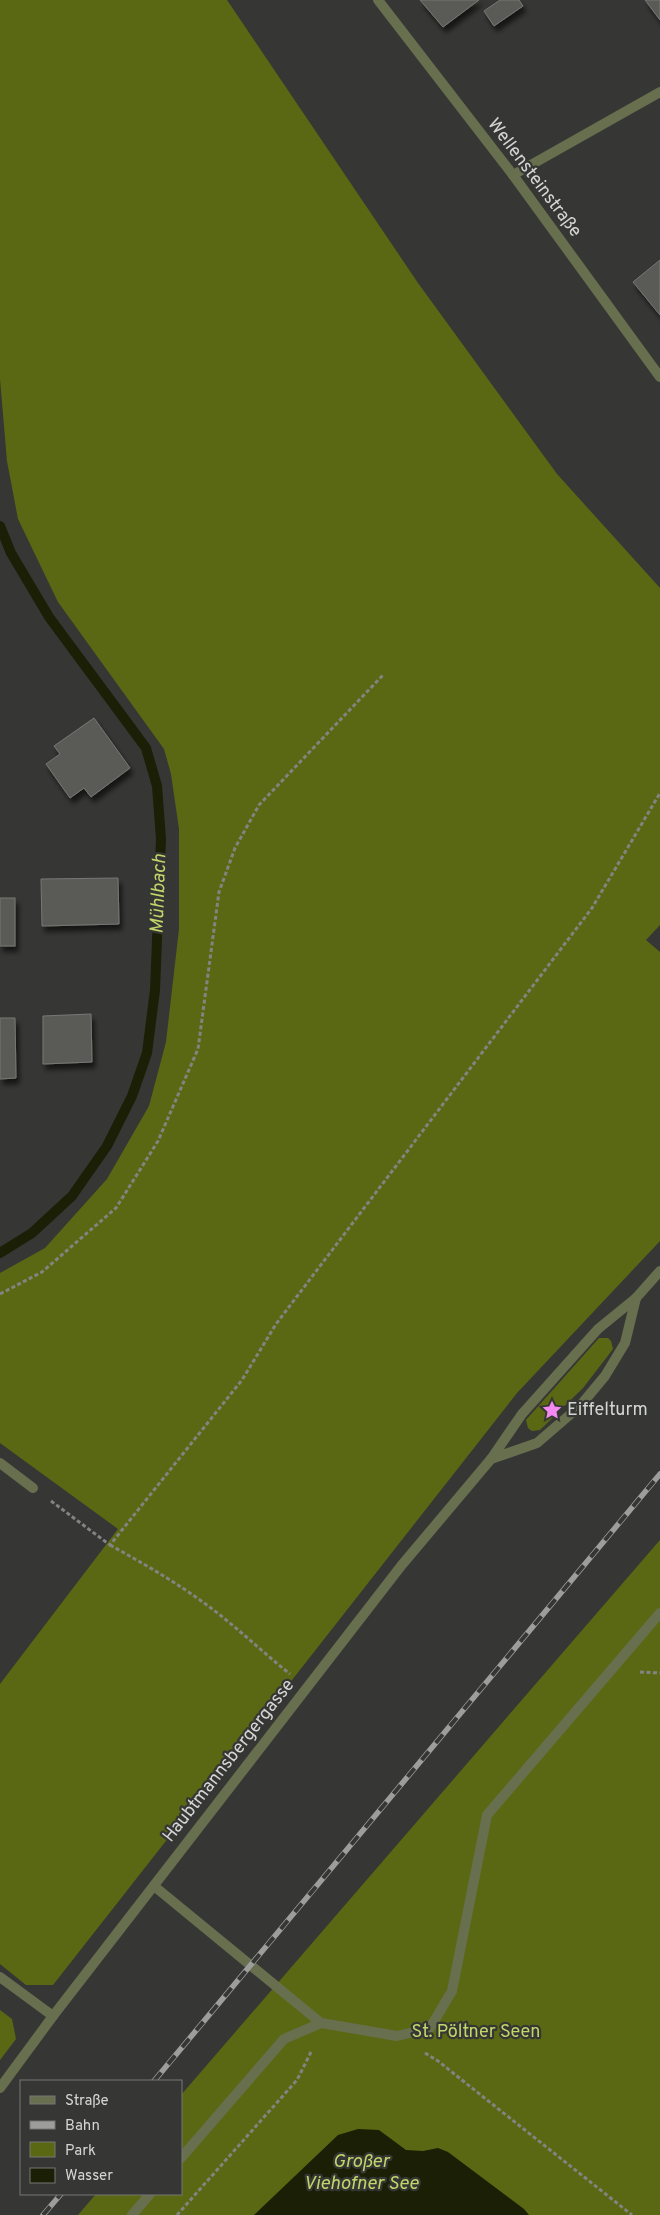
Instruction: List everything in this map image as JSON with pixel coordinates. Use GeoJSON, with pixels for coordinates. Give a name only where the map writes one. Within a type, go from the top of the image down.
{"type":"FeatureCollection","features":[{"type":"Feature","properties":{"kind":"street","name":"Wellensteinstraße"},"geometry":{"type":"LineString","coordinates":[[378,0],[513,175],[660,377]]}},
{"type":"Feature","properties":{"kind":"street"},"geometry":{"type":"LineString","coordinates":[[513,175],[660,92]]}},
{"type":"Feature","properties":{"kind":"street","name":"Haubtmannsbergergasse"},"geometry":{"type":"LineString","coordinates":[[0,2088],[53,2016],[307,1687],[401,1566],[490,1459],[522,1414],[598,1329],[636,1298],[660,1271]]}},
{"type":"Feature","properties":{"kind":"street","name":"Haubtmannsbergergasse"},"geometry":{"type":"LineString","coordinates":[[490,1459],[537,1443],[580,1406],[605,1376],[625,1343],[636,1298]]}},
{"type":"Feature","properties":{"kind":"street"},"geometry":{"type":"LineString","coordinates":[[0,1463],[33,1488]]}},
{"type":"Feature","properties":{"kind":"street"},"geometry":{"type":"LineString","coordinates":[[154,1886],[321,2023],[397,2036],[430,2028],[452,1991],[487,1815],[660,1613]]}},
{"type":"Feature","properties":{"kind":"street"},"geometry":{"type":"LineString","coordinates":[[0,1977],[53,2016]]}},
{"type":"Feature","properties":{"kind":"street"},"geometry":{"type":"LineString","coordinates":[[182,2157],[284,2039],[321,2023]]}},
{"type":"Feature","properties":{"kind":"street"},"geometry":{"type":"LineString","coordinates":[[132,2215],[149,2195]]}},
{"type":"Feature","properties":{"kind":"path"},"geometry":{"type":"LineString","coordinates":[[0,1294],[42,1272],[116,1208],[158,1141],[198,1049],[218,892],[235,848],[259,805],[383,675]]}},
{"type":"Feature","properties":{"kind":"path"},"geometry":{"type":"LineString","coordinates":[[110,1545],[242,1380],[276,1324],[592,908],[660,792]]}},
{"type":"Feature","properties":{"kind":"path"},"geometry":{"type":"LineString","coordinates":[[33,1488],[110,1545],[148,1566],[220,1615],[261,1652],[307,1687]]}},
{"type":"Feature","properties":{"kind":"path"},"geometry":{"type":"LineString","coordinates":[[177,2215],[297,2080],[311,2052],[321,2023]]}},
{"type":"Feature","properties":{"kind":"path"},"geometry":{"type":"LineString","coordinates":[[397,2036],[438,2061],[632,2215]]}},
{"type":"Feature","properties":{"kind":"green space"},"geometry":{"type":"Polygon","coordinates":[[[0,0],[227,0],[418,283],[557,474],[660,588],[660,925],[646,940],[660,952],[660,1241],[517,1393],[53,1985],[26,1985],[0,1964],[0,1684],[118,1529],[0,1443],[0,1273],[45,1248],[107,1179],[149,1106],[166,1042],[179,929],[179,829],[171,774],[164,749],[58,602],[18,519],[7,461],[0,379],[0,0]]]}},
{"type":"Feature","properties":{"kind":"green space"},"geometry":{"type":"Polygon","coordinates":[[[599,1338],[608,1338],[613,1349],[583,1388],[540,1430],[532,1431],[528,1428],[526,1420],[599,1338]]]}},
{"type":"Feature","properties":{"kind":"green space","name":"St. Pöltner Seen"},"geometry":{"type":"Polygon","coordinates":[[[660,1540],[660,2215],[78,2215],[95,2195],[182,2195],[182,2094],[660,1540]]]}},
{"type":"Feature","properties":{"kind":"green space"},"geometry":{"type":"Polygon","coordinates":[[[0,2010],[12,2019],[16,2039],[0,2060],[0,2010]]]}},
{"type":"Feature","properties":{"kind":"water","name":"Großer Viehofner See"},"geometry":{"type":"Polygon","coordinates":[[[358,2129],[379,2130],[406,2150],[423,2151],[438,2148],[448,2152],[524,2209],[529,2215],[254,2215],[338,2135],[358,2129]]]}},
{"type":"Feature","properties":{"kind":"building"},"geometry":{"type":"Polygon","coordinates":[[[420,0],[479,0],[443,27],[420,0]]]}},
{"type":"Feature","properties":{"kind":"building"},"geometry":{"type":"Polygon","coordinates":[[[500,0],[519,0],[523,6],[494,26],[484,11],[500,0]]]}},
{"type":"Feature","properties":{"kind":"building"},"geometry":{"type":"Polygon","coordinates":[[[645,0],[660,0],[660,20],[645,0]]]}},
{"type":"Feature","properties":{"kind":"building"},"geometry":{"type":"Polygon","coordinates":[[[660,260],[660,315],[633,282],[660,260]]]}},
{"type":"Feature","properties":{"kind":"building"},"geometry":{"type":"Polygon","coordinates":[[[94,718],[130,768],[91,797],[84,788],[70,798],[46,764],[60,754],[54,746],[94,718]]]}},
{"type":"Feature","properties":{"kind":"building"},"geometry":{"type":"Polygon","coordinates":[[[118,878],[119,924],[42,926],[41,879],[118,878]]]}},
{"type":"Feature","properties":{"kind":"building"},"geometry":{"type":"Polygon","coordinates":[[[0,898],[15,898],[15,946],[0,946],[0,898]]]}},
{"type":"Feature","properties":{"kind":"building"},"geometry":{"type":"Polygon","coordinates":[[[91,1014],[92,1062],[43,1064],[43,1016],[91,1014]]]}},
{"type":"Feature","properties":{"kind":"building"},"geometry":{"type":"Polygon","coordinates":[[[0,1018],[15,1018],[16,1078],[0,1079],[0,1018]]]}},
{"type":"Feature","properties":{"kind":"waterway","name":"Mühlbach"},"geometry":{"type":"LineString","coordinates":[[0,526],[11,553],[49,617],[146,748],[157,786],[161,839],[155,990],[147,1053],[132,1096],[107,1146],[72,1196],[32,1233],[0,1253]]}},
{"type":"Feature","properties":{"kind":"railway"},"geometry":{"type":"LineString","coordinates":[[155,2080],[660,1474]]}},
{"type":"Feature","properties":{"kind":"railway"},"geometry":{"type":"LineString","coordinates":[[43,2215],[60,2195]]}},
{"type":"Feature","properties":{"kind":"place","name":"Eiffelturm"},"geometry":{"type":"Point","coordinates":[552,1410]}}]}
